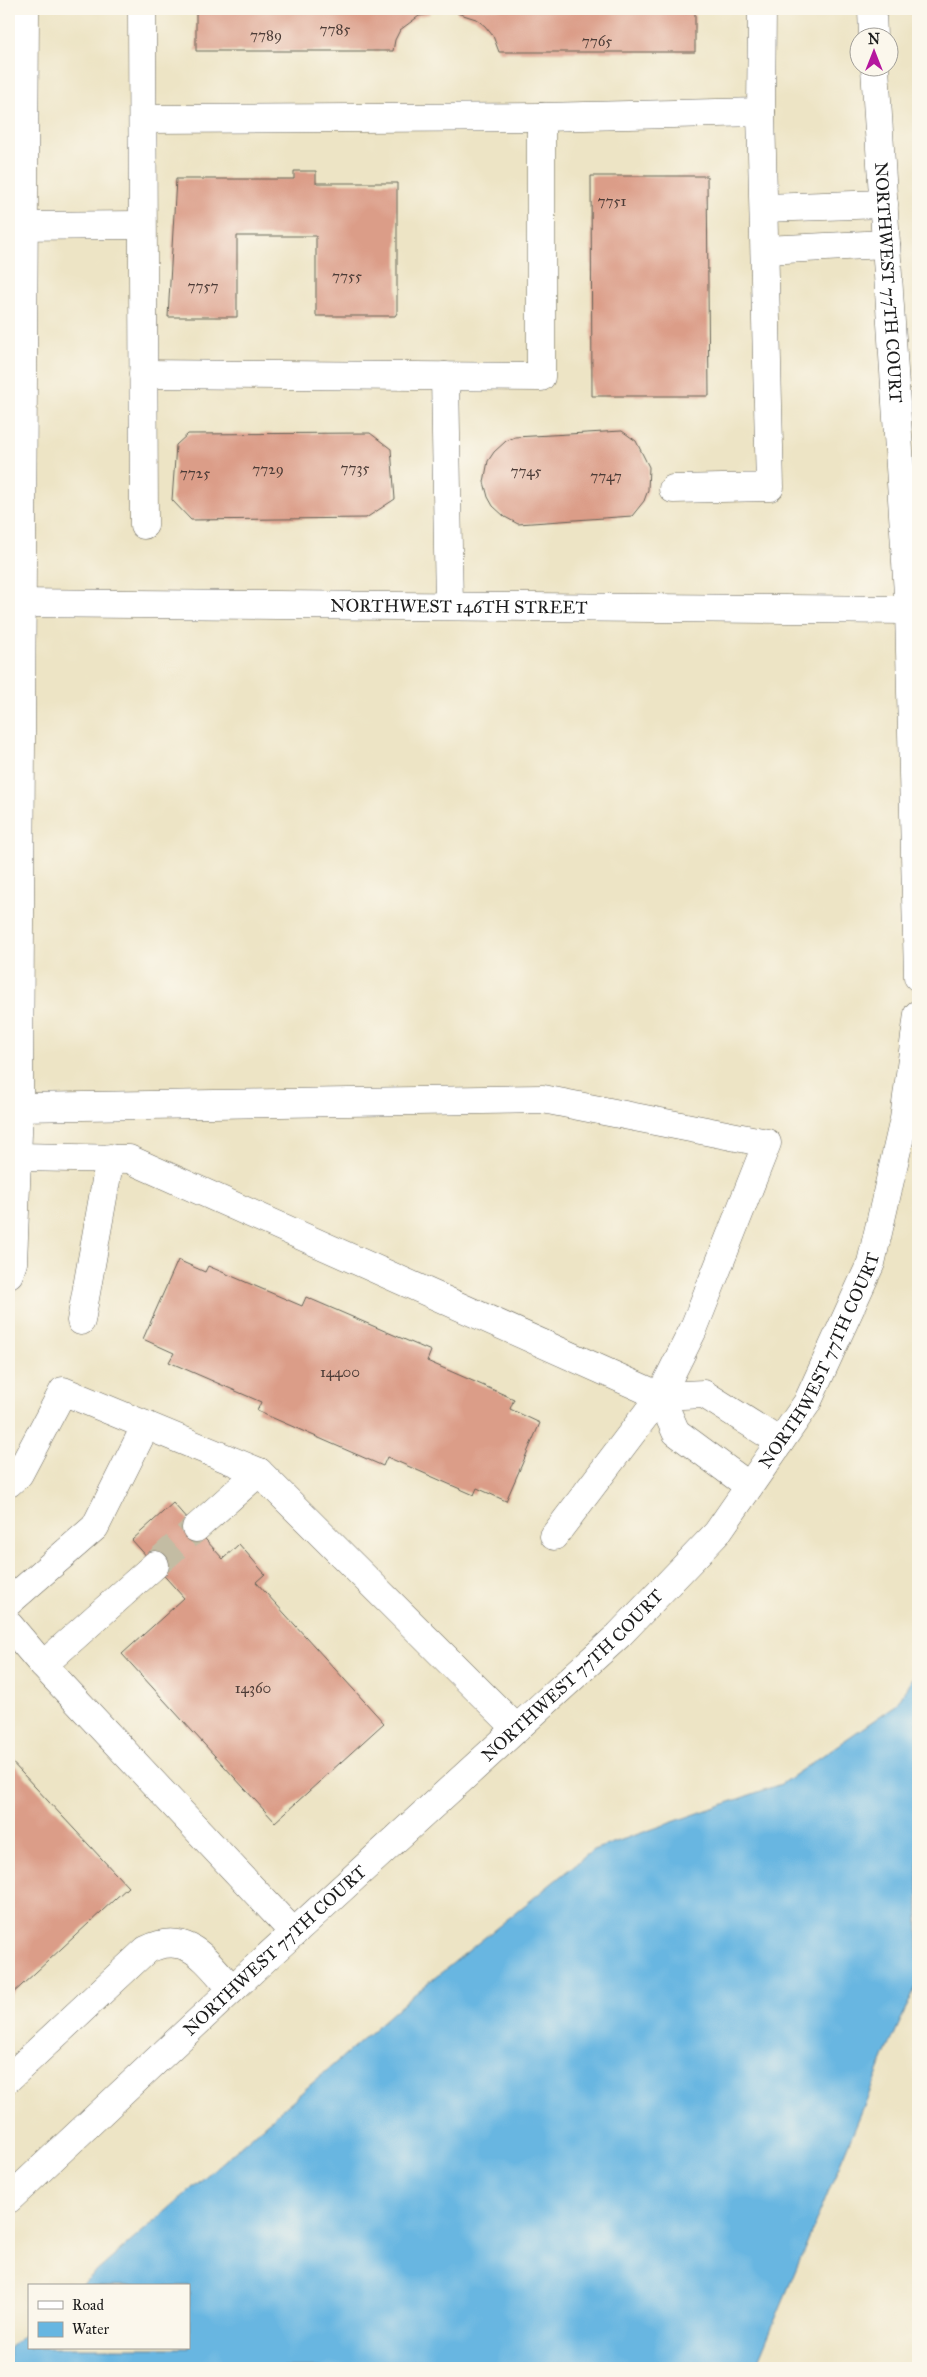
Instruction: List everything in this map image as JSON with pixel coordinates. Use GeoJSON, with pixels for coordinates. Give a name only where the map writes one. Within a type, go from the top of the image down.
{"type":"FeatureCollection","features":[{"type":"Feature","properties":{"kind":"street"},"geometry":{"type":"LineString","coordinates":[[9,1274],[13,1263],[19,1108],[15,828],[16,226],[25,9]]}},
{"type":"Feature","properties":{"kind":"street"},"geometry":{"type":"LineString","coordinates":[[142,9],[141,98],[144,119],[142,225],[144,525]]}},
{"type":"Feature","properties":{"kind":"street"},"geometry":{"type":"LineString","coordinates":[[673,489],[770,487],[762,112],[762,9]]}},
{"type":"Feature","properties":{"kind":"street"},"geometry":{"type":"LineString","coordinates":[[872,9],[873,28]]}},
{"type":"Feature","properties":{"kind":"street","name":"NORTHWEST 77TH COURT"},"geometry":{"type":"LineString","coordinates":[[876,78],[909,610],[918,977]]}},
{"type":"Feature","properties":{"kind":"street"},"geometry":{"type":"LineString","coordinates":[[144,119],[541,117],[762,112]]}},
{"type":"Feature","properties":{"kind":"street"},"geometry":{"type":"LineString","coordinates":[[143,374],[541,377],[541,117]]}},
{"type":"Feature","properties":{"kind":"street"},"geometry":{"type":"LineString","coordinates":[[764,208],[884,204]]}},
{"type":"Feature","properties":{"kind":"street"},"geometry":{"type":"LineString","coordinates":[[16,226],[142,225]]}},
{"type":"Feature","properties":{"kind":"street"},"geometry":{"type":"LineString","coordinates":[[765,250],[886,244]]}},
{"type":"Feature","properties":{"kind":"street"},"geometry":{"type":"LineString","coordinates":[[445,376],[449,606]]}},
{"type":"Feature","properties":{"kind":"street","name":"NORTHWEST 146TH STREET"},"geometry":{"type":"LineString","coordinates":[[16,603],[909,610]]}},
{"type":"Feature","properties":{"kind":"street","name":"NORTHWEST 77TH COURT"},"geometry":{"type":"LineString","coordinates":[[9,2198],[618,1635],[710,1540],[807,1403],[871,1263],[904,1119],[918,1014]]}},
{"type":"Feature","properties":{"kind":"street"},"geometry":{"type":"LineString","coordinates":[[19,1108],[543,1099],[767,1143],[693,1330],[660,1396],[554,1536]]}},
{"type":"Feature","properties":{"kind":"street"},"geometry":{"type":"LineString","coordinates":[[17,1157],[129,1159],[660,1396],[704,1394],[780,1442]]}},
{"type":"Feature","properties":{"kind":"street"},"geometry":{"type":"LineString","coordinates":[[81,1322],[110,1158]]}},
{"type":"Feature","properties":{"kind":"street"},"geometry":{"type":"LineString","coordinates":[[9,1483],[19,1474],[63,1391],[258,1472],[517,1729]]}},
{"type":"Feature","properties":{"kind":"street"},"geometry":{"type":"LineString","coordinates":[[660,1396],[676,1432],[749,1486]]}},
{"type":"Feature","properties":{"kind":"street"},"geometry":{"type":"LineString","coordinates":[[9,1602],[95,1527],[146,1425]]}},
{"type":"Feature","properties":{"kind":"street"},"geometry":{"type":"LineString","coordinates":[[196,1528],[258,1472]]}},
{"type":"Feature","properties":{"kind":"street"},"geometry":{"type":"LineString","coordinates":[[43,1665],[155,1565]]}},
{"type":"Feature","properties":{"kind":"street"},"geometry":{"type":"LineString","coordinates":[[9,1625],[43,1665],[294,1933]]}},
{"type":"Feature","properties":{"kind":"street"},"geometry":{"type":"LineString","coordinates":[[9,2078],[146,1950],[160,1943],[171,1942],[186,1946],[199,1954],[232,1990]]}},
{"type":"Feature","properties":{"kind":"water"},"geometry":{"type":"Polygon","coordinates":[[[918,1669],[918,1982],[886,2053],[755,2368],[9,2368],[9,2348],[28,2332],[28,2350],[190,2350],[190,2284],[82,2284],[411,1997],[593,1850],[781,1784],[896,1705],[918,1669]]]}},
{"type":"Feature","properties":{"kind":"building"},"geometry":{"type":"Polygon","coordinates":[[[196,9],[430,9],[430,14],[419,16],[400,30],[395,40],[393,51],[196,51],[196,9]]]}},
{"type":"Feature","properties":{"kind":"building"},"geometry":{"type":"Polygon","coordinates":[[[457,9],[695,9],[695,52],[499,52],[493,36],[485,26],[476,19],[457,13],[457,9]]]}},
{"type":"Feature","properties":{"kind":"building"},"geometry":{"type":"Polygon","coordinates":[[[294,171],[316,171],[316,183],[397,183],[397,313],[395,316],[316,316],[316,236],[237,236],[237,317],[168,317],[176,179],[294,179],[294,171]]]}},
{"type":"Feature","properties":{"kind":"building"},"geometry":{"type":"Polygon","coordinates":[[[591,176],[707,176],[709,396],[592,396],[591,176]]]}},
{"type":"Feature","properties":{"kind":"building"},"geometry":{"type":"Polygon","coordinates":[[[622,431],[636,441],[649,467],[648,490],[644,501],[632,516],[518,524],[505,517],[493,506],[488,497],[484,482],[488,461],[494,452],[506,441],[515,437],[622,431]]]}},
{"type":"Feature","properties":{"kind":"building"},"geometry":{"type":"Polygon","coordinates":[[[370,433],[391,449],[395,499],[366,518],[191,520],[172,500],[176,445],[188,434],[370,433]]]}},
{"type":"Feature","properties":{"kind":"building"},"geometry":{"type":"Polygon","coordinates":[[[178,1260],[205,1272],[208,1266],[302,1306],[306,1297],[431,1351],[427,1361],[514,1399],[510,1409],[540,1423],[506,1501],[477,1488],[474,1495],[387,1457],[383,1466],[257,1411],[261,1402],[169,1362],[174,1353],[143,1339],[178,1260]]]}},
{"type":"Feature","properties":{"kind":"building"},"geometry":{"type":"Polygon","coordinates":[[[173,1503],[223,1559],[239,1544],[265,1574],[256,1582],[384,1723],[275,1822],[122,1654],[184,1598],[132,1540],[173,1503]]]}},
{"type":"Feature","properties":{"kind":"building"},"geometry":{"type":"Polygon","coordinates":[[[9,1759],[128,1887],[9,1997],[9,1759]]]}},
{"type":"Feature","properties":{"kind":"tunnel"},"geometry":{"type":"LineString","coordinates":[[155,1565],[196,1528]]}}]}
